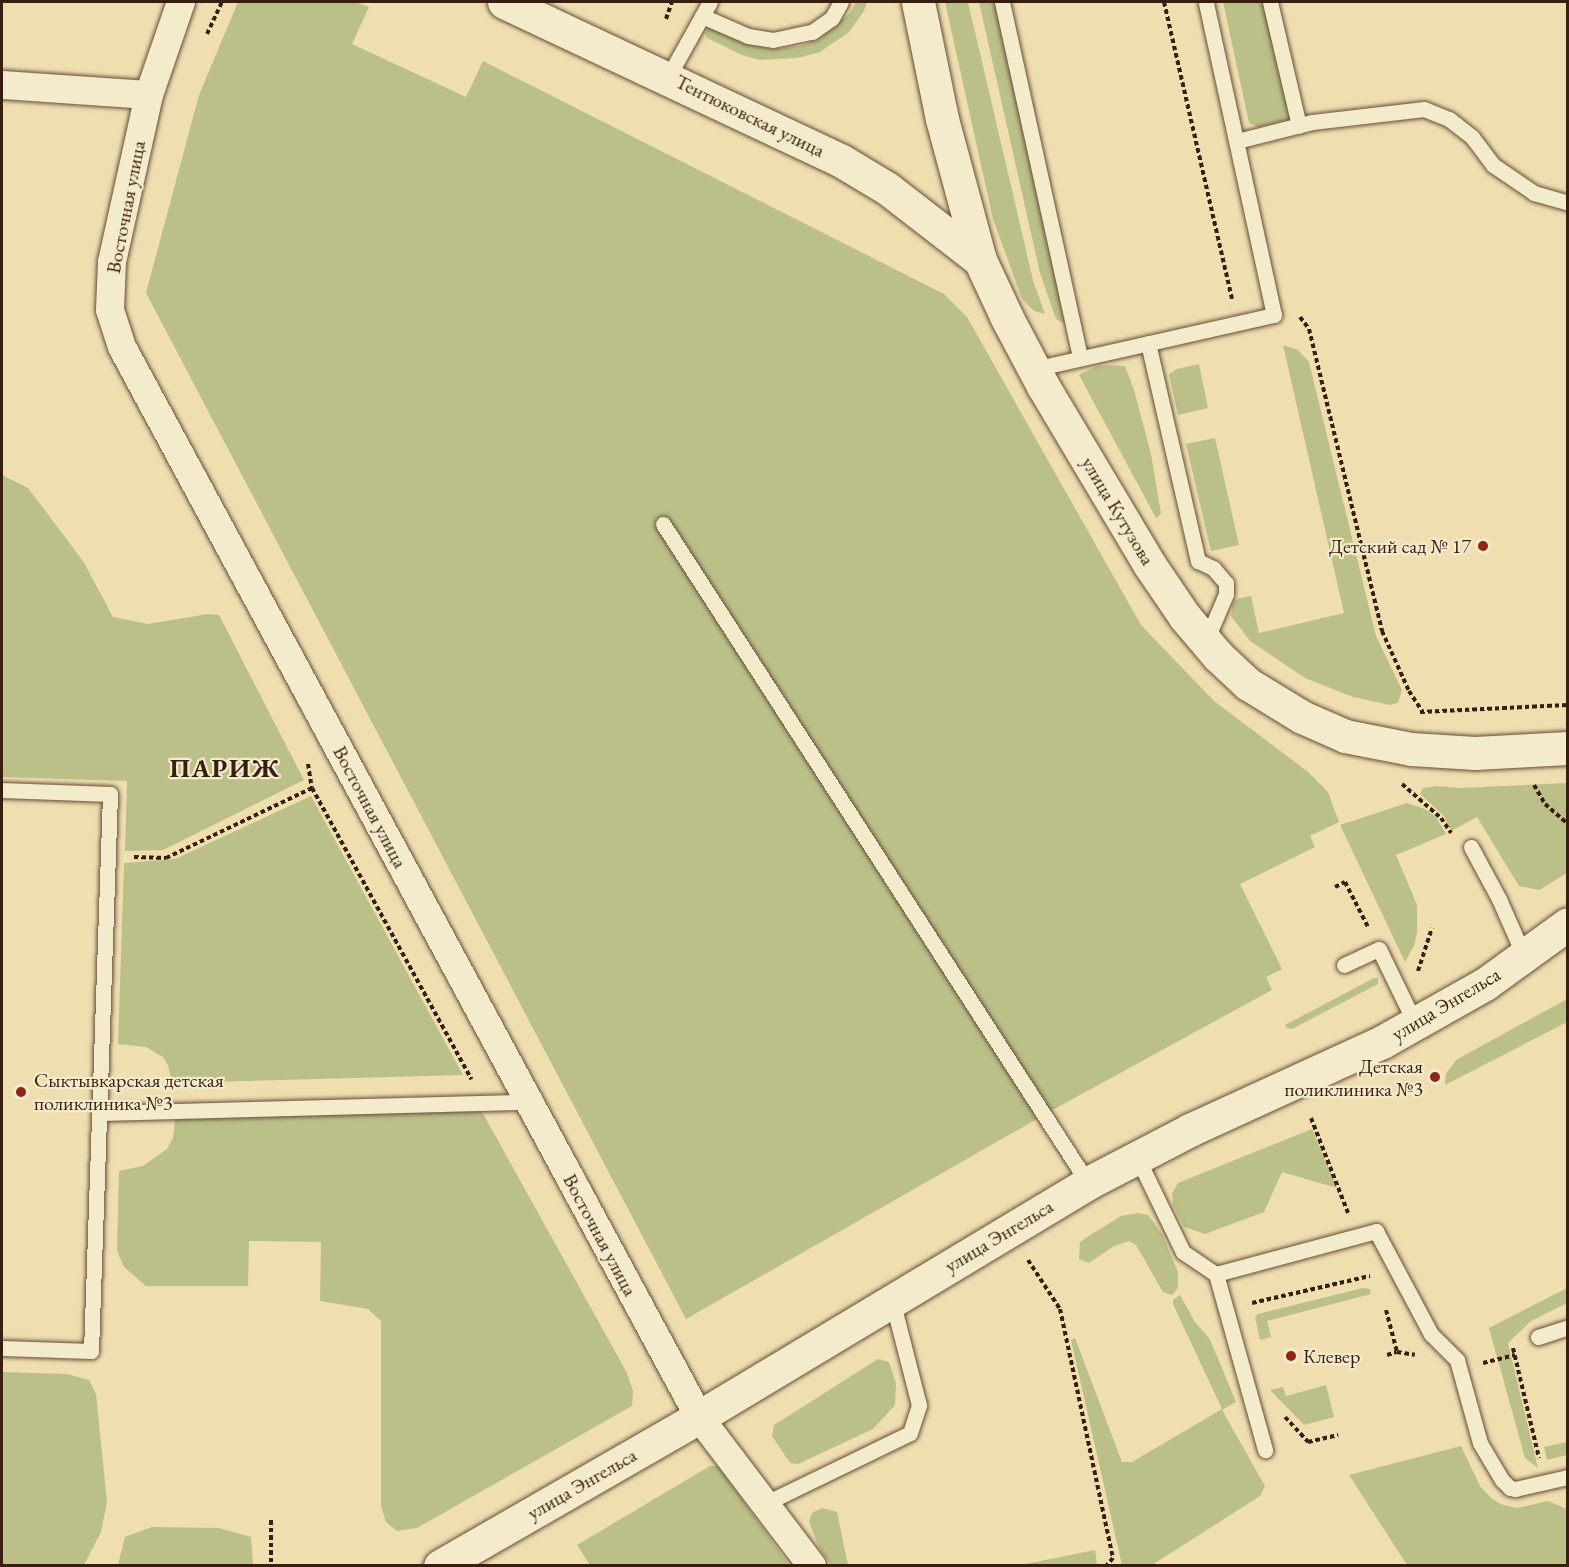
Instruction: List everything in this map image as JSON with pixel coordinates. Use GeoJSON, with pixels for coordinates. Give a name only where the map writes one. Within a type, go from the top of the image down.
{"type":"FeatureCollection","features":[{"type":"Feature","properties":{"kind":"street","name":"Восточная улица"},"geometry":{"type":"LineString","coordinates":[[180,2],[149,95],[112,262],[110,310],[122,347],[699,1417],[812,1566]]}},
{"type":"Feature","properties":{"kind":"street","name":"Тентюковская улица"},"geometry":{"type":"LineString","coordinates":[[504,2],[668,77],[840,160],[888,189],[980,260]]}},
{"type":"Feature","properties":{"kind":"street","name":"улица Кутузова"},"geometry":{"type":"LineString","coordinates":[[918,2],[942,119],[980,260],[1034,369],[1149,564],[1185,617],[1248,684],[1302,717],[1345,736],[1411,749],[1475,753],[1568,748]]}},
{"type":"Feature","properties":{"kind":"street"},"geometry":{"type":"LineString","coordinates":[[2,85],[149,95]]}},
{"type":"Feature","properties":{"kind":"street","name":"улица Энгельса"},"geometry":{"type":"LineString","coordinates":[[440,1566],[699,1417],[1088,1183],[1190,1130],[1382,1042],[1485,984],[1568,924]]}},
{"type":"Feature","properties":{"kind":"lane"},"geometry":{"type":"LineString","coordinates":[[668,77],[710,2]]}},
{"type":"Feature","properties":{"kind":"lane"},"geometry":{"type":"LineString","coordinates":[[702,16],[748,36],[773,40],[812,32],[832,18],[841,2]]}},
{"type":"Feature","properties":{"kind":"lane"},"geometry":{"type":"LineString","coordinates":[[1002,2],[1080,358]]}},
{"type":"Feature","properties":{"kind":"lane"},"geometry":{"type":"LineString","coordinates":[[1034,369],[1274,315],[1206,2]]}},
{"type":"Feature","properties":{"kind":"lane"},"geometry":{"type":"LineString","coordinates":[[1270,2],[1299,126]]}},
{"type":"Feature","properties":{"kind":"lane"},"geometry":{"type":"LineString","coordinates":[[1237,141],[1299,126],[1424,109],[1449,119],[1472,137],[1493,165],[1534,193],[1568,203]]}},
{"type":"Feature","properties":{"kind":"lane"},"geometry":{"type":"LineString","coordinates":[[1148,344],[1198,561],[1213,568],[1226,583],[1227,594],[1206,641]]}},
{"type":"Feature","properties":{"kind":"lane"},"geometry":{"type":"LineString","coordinates":[[663,524],[1088,1183]]}},
{"type":"Feature","properties":{"kind":"lane"},"geometry":{"type":"LineString","coordinates":[[2,790],[110,794],[91,1351],[2,1348]]}},
{"type":"Feature","properties":{"kind":"lane"},"geometry":{"type":"LineString","coordinates":[[1471,847],[1499,899],[1524,956]]}},
{"type":"Feature","properties":{"kind":"lane"},"geometry":{"type":"LineString","coordinates":[[1344,965],[1379,949],[1415,1023]]}},
{"type":"Feature","properties":{"kind":"lane"},"geometry":{"type":"LineString","coordinates":[[99,1113],[529,1102]]}},
{"type":"Feature","properties":{"kind":"lane"},"geometry":{"type":"LineString","coordinates":[[1138,1159],[1183,1252],[1216,1274],[1265,1450]]}},
{"type":"Feature","properties":{"kind":"lane"},"geometry":{"type":"LineString","coordinates":[[1216,1274],[1377,1231],[1431,1334],[1457,1360],[1480,1443],[1502,1480],[1510,1488],[1515,1489],[1568,1477]]}},
{"type":"Feature","properties":{"kind":"lane"},"geometry":{"type":"LineString","coordinates":[[764,1504],[909,1433],[919,1405],[892,1300]]}},
{"type":"Feature","properties":{"kind":"lane"},"geometry":{"type":"LineString","coordinates":[[1538,1337],[1568,1327]]}},
{"type":"Feature","properties":{"kind":"path"},"geometry":{"type":"LineString","coordinates":[[203,44],[222,2]]}},
{"type":"Feature","properties":{"kind":"path"},"geometry":{"type":"LineString","coordinates":[[666,19],[672,2]]}},
{"type":"Feature","properties":{"kind":"path"},"geometry":{"type":"LineString","coordinates":[[1164,2],[1237,324]]}},
{"type":"Feature","properties":{"kind":"path"},"geometry":{"type":"LineString","coordinates":[[1267,286],[1284,293],[1309,329],[1382,631],[1409,691],[1422,712]]}},
{"type":"Feature","properties":{"kind":"path"},"geometry":{"type":"LineString","coordinates":[[1416,712],[1568,705]]}},
{"type":"Feature","properties":{"kind":"path"},"geometry":{"type":"LineString","coordinates":[[306,754],[312,788],[484,1103]]}},
{"type":"Feature","properties":{"kind":"path"},"geometry":{"type":"LineString","coordinates":[[1529,776],[1545,804],[1568,824]]}},
{"type":"Feature","properties":{"kind":"path"},"geometry":{"type":"LineString","coordinates":[[1402,784],[1441,818],[1449,832],[1471,847]]}},
{"type":"Feature","properties":{"kind":"path"},"geometry":{"type":"LineString","coordinates":[[108,856],[166,858],[312,788]]}},
{"type":"Feature","properties":{"kind":"path"},"geometry":{"type":"LineString","coordinates":[[1335,888],[1345,882],[1379,949]]}},
{"type":"Feature","properties":{"kind":"path"},"geometry":{"type":"LineString","coordinates":[[1418,973],[1432,928]]}},
{"type":"Feature","properties":{"kind":"path"},"geometry":{"type":"LineString","coordinates":[[1311,1118],[1341,1191]]}},
{"type":"Feature","properties":{"kind":"path"},"geometry":{"type":"LineString","coordinates":[[1028,1259],[1060,1309],[1113,1558],[1106,1566]]}},
{"type":"Feature","properties":{"kind":"path"},"geometry":{"type":"LineString","coordinates":[[1245,1307],[1250,1303],[1377,1274]]}},
{"type":"Feature","properties":{"kind":"path"},"geometry":{"type":"LineString","coordinates":[[1386,1308],[1397,1352]]}},
{"type":"Feature","properties":{"kind":"path"},"geometry":{"type":"LineString","coordinates":[[1538,1337],[1512,1344],[1542,1468]]}},
{"type":"Feature","properties":{"kind":"path"},"geometry":{"type":"LineString","coordinates":[[1387,1355],[1397,1352],[1419,1356]]}},
{"type":"Feature","properties":{"kind":"path"},"geometry":{"type":"LineString","coordinates":[[1277,1409],[1308,1442],[1338,1435]]}},
{"type":"Feature","properties":{"kind":"path"},"geometry":{"type":"LineString","coordinates":[[271,1520],[272,1566]]}},
{"type":"Feature","properties":{"kind":"green space"},"geometry":{"type":"Polygon","coordinates":[[[238,2],[356,2],[369,7],[352,44],[466,97],[483,61],[944,294],[967,317],[1141,625],[1214,701],[1307,771],[1328,792],[1339,822],[1310,836],[1315,847],[1240,884],[1282,969],[1266,977],[1272,990],[1058,1107],[686,1319],[146,293],[199,95],[238,2]]]}},
{"type":"Feature","properties":{"kind":"green space"},"geometry":{"type":"Polygon","coordinates":[[[856,2],[867,2],[864,11],[849,32],[820,52],[798,58],[759,60],[742,55],[707,38],[705,34],[710,27],[750,45],[773,49],[800,46],[818,40],[850,13],[856,2]]]}},
{"type":"Feature","properties":{"kind":"green space"},"geometry":{"type":"Polygon","coordinates":[[[945,2],[968,2],[1033,280],[1045,314],[1034,311],[1022,299],[993,219],[945,2]]]}},
{"type":"Feature","properties":{"kind":"green space"},"geometry":{"type":"Polygon","coordinates":[[[979,2],[999,2],[1071,326],[1056,319],[1040,273],[979,2]]]}},
{"type":"Feature","properties":{"kind":"green space"},"geometry":{"type":"Polygon","coordinates":[[[1223,2],[1263,2],[1291,119],[1259,127],[1249,123],[1223,2]]]}},
{"type":"Feature","properties":{"kind":"green space"},"geometry":{"type":"Polygon","coordinates":[[[1283,345],[1298,350],[1309,362],[1376,636],[1402,690],[1398,703],[1390,705],[1353,697],[1305,678],[1250,641],[1231,616],[1233,603],[1237,599],[1251,596],[1259,633],[1344,613],[1283,345]]]}},
{"type":"Feature","properties":{"kind":"green space"},"geometry":{"type":"Polygon","coordinates":[[[1199,364],[1208,408],[1178,415],[1169,374],[1177,369],[1199,364]]]}},
{"type":"Feature","properties":{"kind":"green space"},"geometry":{"type":"Polygon","coordinates":[[[1097,366],[1125,366],[1134,390],[1151,454],[1161,514],[1156,518],[1079,375],[1097,366]]]}},
{"type":"Feature","properties":{"kind":"green space"},"geometry":{"type":"Polygon","coordinates":[[[1215,438],[1239,545],[1211,551],[1186,444],[1215,438]]]}},
{"type":"Feature","properties":{"kind":"green space"},"geometry":{"type":"Polygon","coordinates":[[[2,475],[28,488],[83,561],[113,617],[148,624],[208,614],[219,615],[304,780],[163,850],[125,851],[127,781],[2,777],[2,475]]]}},
{"type":"Feature","properties":{"kind":"green space"},"geometry":{"type":"Polygon","coordinates":[[[1567,783],[1567,873],[1539,890],[1519,886],[1477,817],[1451,831],[1444,816],[1420,794],[1423,788],[1437,786],[1460,788],[1567,783]]]}},
{"type":"Feature","properties":{"kind":"green space"},"geometry":{"type":"Polygon","coordinates":[[[311,796],[463,1075],[172,1083],[168,1065],[163,1057],[146,1047],[118,1044],[124,863],[175,859],[311,796]]]}},
{"type":"Feature","properties":{"kind":"green space"},"geometry":{"type":"Polygon","coordinates":[[[1407,803],[1425,809],[1436,817],[1446,834],[1396,855],[1417,905],[1417,932],[1414,946],[1405,962],[1340,825],[1407,803]]]}},
{"type":"Feature","properties":{"kind":"green space"},"geometry":{"type":"Polygon","coordinates":[[[1374,978],[1378,978],[1378,984],[1292,1029],[1285,1025],[1374,978]]]}},
{"type":"Feature","properties":{"kind":"green space"},"geometry":{"type":"Polygon","coordinates":[[[1567,999],[1567,1022],[1445,1085],[1446,1074],[1456,1060],[1567,999]]]}},
{"type":"Feature","properties":{"kind":"green space"},"geometry":{"type":"Polygon","coordinates":[[[481,1110],[627,1373],[633,1391],[632,1406],[417,1528],[397,1531],[386,1522],[381,1506],[381,1321],[368,1309],[320,1301],[321,1242],[249,1241],[248,1286],[146,1286],[124,1267],[117,1251],[119,1171],[143,1166],[167,1149],[173,1138],[175,1118],[481,1110]]]}},
{"type":"Feature","properties":{"kind":"green space"},"geometry":{"type":"Polygon","coordinates":[[[1312,1129],[1337,1188],[1282,1172],[1264,1212],[1205,1234],[1184,1227],[1173,1205],[1172,1193],[1178,1183],[1312,1129]]]}},
{"type":"Feature","properties":{"kind":"green space"},"geometry":{"type":"Polygon","coordinates":[[[1138,1213],[1148,1215],[1162,1234],[1178,1272],[1178,1288],[1172,1295],[1163,1292],[1136,1245],[1129,1241],[1114,1246],[1089,1263],[1079,1259],[1080,1242],[1121,1216],[1138,1213]]]}},
{"type":"Feature","properties":{"kind":"green space"},"geometry":{"type":"Polygon","coordinates":[[[1363,1288],[1370,1289],[1371,1294],[1267,1321],[1271,1337],[1260,1340],[1255,1317],[1258,1314],[1363,1288]]]}},
{"type":"Feature","properties":{"kind":"green space"},"geometry":{"type":"Polygon","coordinates":[[[1567,1288],[1567,1303],[1531,1321],[1508,1343],[1538,1468],[1525,1458],[1489,1328],[1567,1288]]]}},
{"type":"Feature","properties":{"kind":"green space"},"geometry":{"type":"Polygon","coordinates":[[[1180,1295],[1195,1322],[1209,1338],[1236,1402],[1222,1410],[1265,1486],[1260,1496],[1152,1565],[1122,1565],[1071,1340],[1075,1338],[1122,1462],[1132,1462],[1222,1409],[1173,1304],[1173,1300],[1180,1295]]]}},
{"type":"Feature","properties":{"kind":"green space"},"geometry":{"type":"Polygon","coordinates":[[[878,1359],[889,1362],[896,1383],[895,1405],[873,1429],[798,1464],[790,1463],[772,1436],[774,1425],[878,1359]]]}},
{"type":"Feature","properties":{"kind":"green space"},"geometry":{"type":"Polygon","coordinates":[[[2,1372],[67,1374],[89,1380],[96,1394],[107,1502],[101,1532],[84,1565],[2,1565],[2,1372]]]}},
{"type":"Feature","properties":{"kind":"green space"},"geometry":{"type":"Polygon","coordinates":[[[1326,1385],[1334,1417],[1304,1425],[1270,1390],[1283,1387],[1286,1396],[1326,1385]]]}},
{"type":"Feature","properties":{"kind":"green space"},"geometry":{"type":"Polygon","coordinates":[[[1567,1442],[1567,1455],[1547,1460],[1544,1447],[1567,1442]]]}},
{"type":"Feature","properties":{"kind":"green space"},"geometry":{"type":"Polygon","coordinates":[[[1461,1446],[1480,1486],[1492,1499],[1503,1505],[1517,1508],[1548,1501],[1567,1509],[1567,1565],[1407,1565],[1349,1475],[1461,1446]]]}},
{"type":"Feature","properties":{"kind":"green space"},"geometry":{"type":"Polygon","coordinates":[[[710,1466],[718,1466],[789,1565],[590,1565],[577,1545],[710,1466]]]}},
{"type":"Feature","properties":{"kind":"green space"},"geometry":{"type":"Polygon","coordinates":[[[822,1508],[837,1512],[848,1565],[831,1565],[818,1545],[809,1522],[812,1513],[822,1508]]]}},
{"type":"Feature","properties":{"kind":"green space"},"geometry":{"type":"Polygon","coordinates":[[[152,1527],[219,1528],[251,1537],[253,1565],[118,1565],[125,1537],[152,1527]]]}},
{"type":"Feature","properties":{"kind":"green space"},"geometry":{"type":"Polygon","coordinates":[[[1095,1550],[1097,1565],[1021,1565],[1095,1550]]]}},
{"type":"Feature","properties":{"kind":"place","name":"Детский сад № 17"},"geometry":{"type":"Point","coordinates":[1483,546]}},
{"type":"Feature","properties":{"kind":"place","name":"Детская поликлиника №3"},"geometry":{"type":"Point","coordinates":[1435,1077]}},
{"type":"Feature","properties":{"kind":"place","name":"Сыктывкарская детская поликлиника №3"},"geometry":{"type":"Point","coordinates":[21,1092]}},
{"type":"Feature","properties":{"kind":"place","name":"Клевер"},"geometry":{"type":"Point","coordinates":[1291,1356]}},
{"type":"Feature","properties":{"kind":"district","name":"ПАРИЖ"},"geometry":{"type":"Point","coordinates":[225,769]}}]}
